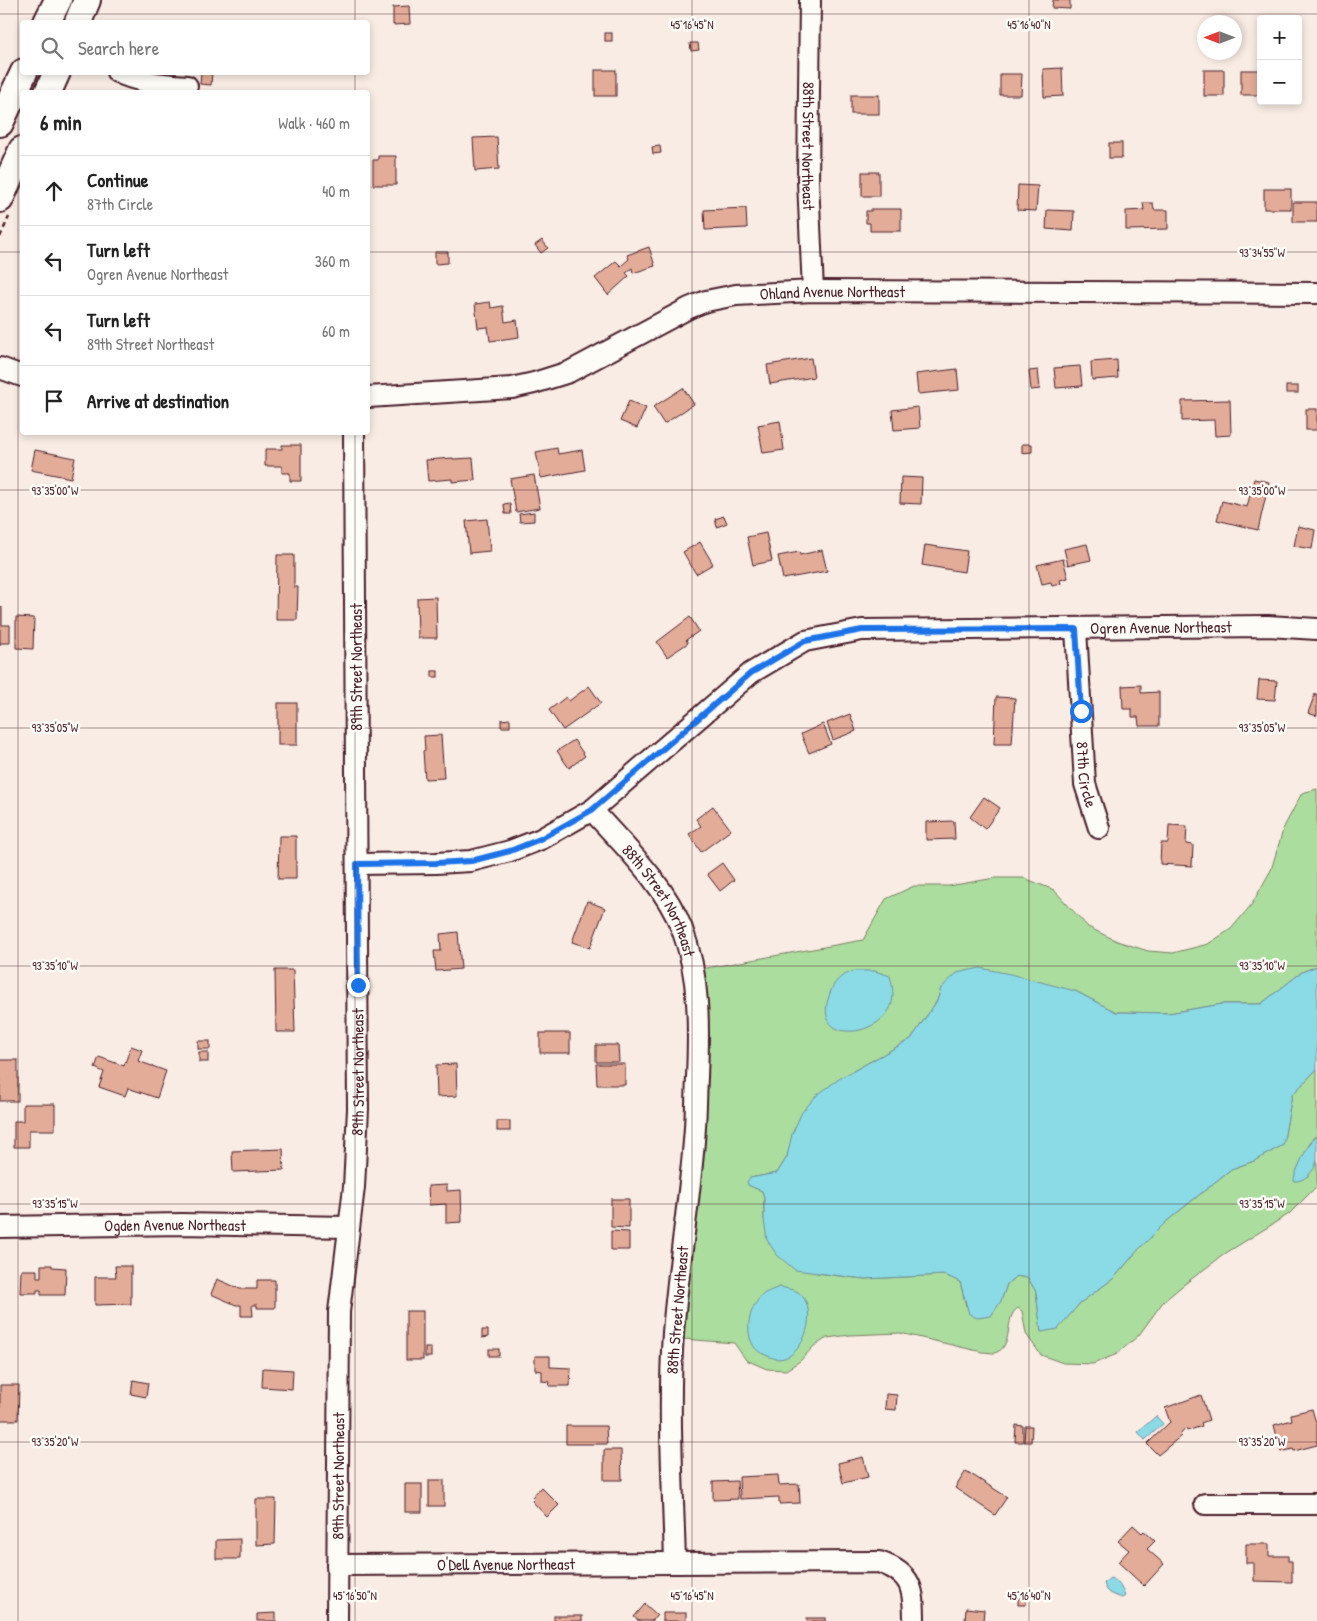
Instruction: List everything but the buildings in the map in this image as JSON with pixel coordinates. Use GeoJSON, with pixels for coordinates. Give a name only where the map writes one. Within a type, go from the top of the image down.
{"type":"FeatureCollection","features":[{"type":"Feature","properties":{"kind":"main road"},"geometry":{"type":"LineString","coordinates":[[48,20],[58,0]]}},
{"type":"Feature","properties":{"kind":"main road"},"geometry":{"type":"LineString","coordinates":[[79,20],[87,0]]}},
{"type":"Feature","properties":{"kind":"main road"},"geometry":{"type":"LineString","coordinates":[[0,123],[23,75]]}},
{"type":"Feature","properties":{"kind":"main road"},"geometry":{"type":"LineString","coordinates":[[49,90],[56,75]]}},
{"type":"Feature","properties":{"kind":"main road"},"geometry":{"type":"LineString","coordinates":[[0,199],[20,154]]}},
{"type":"Feature","properties":{"kind":"street","name":"88th Street Northeast"},"geometry":{"type":"LineString","coordinates":[[810,0],[808,182],[812,291]]}},
{"type":"Feature","properties":{"kind":"street"},"geometry":{"type":"LineString","coordinates":[[123,75],[130,79],[187,86]]}},
{"type":"Feature","properties":{"kind":"street","name":"Ohland Avenue Northeast"},"geometry":{"type":"LineString","coordinates":[[370,397],[512,388],[539,382],[569,372],[689,308],[706,301],[736,295],[812,291],[1317,293]]}},
{"type":"Feature","properties":{"kind":"street"},"geometry":{"type":"LineString","coordinates":[[0,368],[20,375]]}},
{"type":"Feature","properties":{"kind":"street","name":"89th Street Northeast"},"geometry":{"type":"LineString","coordinates":[[338,1621],[339,1312],[354,1187],[358,1109],[354,435]]}},
{"type":"Feature","properties":{"kind":"street","name":"Ogren Avenue Northeast"},"geometry":{"type":"LineString","coordinates":[[357,864],[471,861],[510,851],[540,839],[592,810],[751,673],[805,641],[862,630],[1268,626],[1317,629]]}},
{"type":"Feature","properties":{"kind":"street","name":"87th Circle"},"geometry":{"type":"LineString","coordinates":[[1076,629],[1085,784],[1099,828]]}},
{"type":"Feature","properties":{"kind":"street","name":"88th Street Northeast"},"geometry":{"type":"LineString","coordinates":[[592,810],[649,874],[669,903],[682,928],[692,957],[696,986],[698,1053],[694,1140],[676,1298],[671,1374],[675,1562]]}},
{"type":"Feature","properties":{"kind":"street","name":"Ogden Avenue Northeast"},"geometry":{"type":"LineString","coordinates":[[0,1227],[182,1224],[349,1228]]}},
{"type":"Feature","properties":{"kind":"street"},"geometry":{"type":"LineString","coordinates":[[1205,1504],[1317,1504]]}},
{"type":"Feature","properties":{"kind":"street"},"geometry":{"type":"LineString","coordinates":[[675,1562],[878,1562],[894,1568],[908,1580],[914,1595],[914,1621]]}},
{"type":"Feature","properties":{"kind":"street","name":"O'Dell Avenue Northeast"},"geometry":{"type":"LineString","coordinates":[[338,1565],[675,1562]]}},
{"type":"Feature","properties":{"kind":"green space"},"geometry":{"type":"Polygon","coordinates":[[[1317,789],[1317,966],[1302,972],[1261,1004],[1222,1004],[1169,1013],[1116,1012],[1075,991],[941,988],[937,1001],[911,1039],[839,1079],[790,1146],[787,1157],[777,1173],[750,1178],[748,1185],[762,1191],[764,1197],[764,1220],[817,1273],[864,1279],[945,1275],[960,1282],[966,1306],[1001,1301],[1007,1284],[1016,1276],[1028,1278],[1036,1292],[1041,1331],[1057,1329],[1080,1303],[1114,1278],[1167,1221],[1231,1169],[1254,1161],[1283,1145],[1292,1095],[1317,1069],[1317,1135],[1312,1139],[1297,1170],[1307,1177],[1317,1160],[1317,1186],[1289,1214],[1226,1253],[1182,1286],[1163,1302],[1139,1335],[1117,1354],[1093,1364],[1063,1363],[1041,1355],[1026,1334],[1022,1311],[1018,1308],[1011,1318],[1004,1345],[994,1353],[982,1352],[900,1333],[850,1335],[827,1338],[814,1346],[800,1361],[786,1370],[767,1369],[746,1360],[734,1343],[683,1339],[703,1144],[701,969],[863,940],[886,899],[914,886],[949,886],[995,878],[1024,878],[1054,890],[1088,927],[1117,941],[1148,951],[1173,953],[1208,944],[1231,929],[1252,904],[1271,870],[1284,827],[1302,793],[1317,789]]]}},
{"type":"Feature","properties":{"kind":"water"},"geometry":{"type":"Polygon","coordinates":[[[1317,966],[1317,1069],[1292,1095],[1283,1145],[1254,1161],[1231,1169],[1167,1221],[1114,1278],[1080,1303],[1058,1329],[1041,1332],[1036,1292],[1028,1278],[1016,1276],[1007,1284],[1001,1301],[991,1316],[977,1318],[969,1314],[960,1282],[945,1275],[864,1279],[795,1270],[777,1255],[767,1240],[762,1191],[748,1185],[747,1182],[750,1178],[777,1173],[787,1157],[792,1134],[802,1112],[817,1095],[839,1079],[911,1039],[937,1001],[941,988],[957,973],[980,968],[1075,991],[1116,1012],[1169,1013],[1222,1004],[1261,1004],[1302,972],[1317,966]]]}},
{"type":"Feature","properties":{"kind":"water"},"geometry":{"type":"Polygon","coordinates":[[[855,971],[875,971],[890,976],[893,998],[889,1010],[881,1019],[871,1026],[847,1031],[837,1028],[829,1022],[826,1011],[829,996],[835,983],[845,974],[855,971]]]}},
{"type":"Feature","properties":{"kind":"water"},"geometry":{"type":"Polygon","coordinates":[[[1317,1135],[1317,1160],[1314,1168],[1302,1180],[1294,1181],[1302,1157],[1317,1135]]]}},
{"type":"Feature","properties":{"kind":"water"},"geometry":{"type":"Polygon","coordinates":[[[779,1287],[798,1292],[805,1300],[808,1312],[808,1324],[798,1348],[790,1356],[780,1359],[761,1353],[756,1349],[751,1342],[749,1334],[750,1319],[755,1304],[765,1293],[779,1287]]]}},
{"type":"Feature","properties":{"kind":"water"},"geometry":{"type":"Polygon","coordinates":[[[1156,1416],[1163,1424],[1145,1440],[1138,1432],[1156,1416]]]}},
{"type":"Feature","properties":{"kind":"water"},"geometry":{"type":"Polygon","coordinates":[[[1110,1578],[1118,1583],[1125,1596],[1122,1598],[1111,1594],[1107,1590],[1104,1583],[1110,1578]]]}},
{"type":"Feature","properties":{"kind":"route"},"geometry":{"type":"LineString","coordinates":[[358,985],[357,864],[471,861],[510,851],[540,839],[592,810],[751,673],[805,641],[862,630],[1076,629],[1081,711]]}}]}
